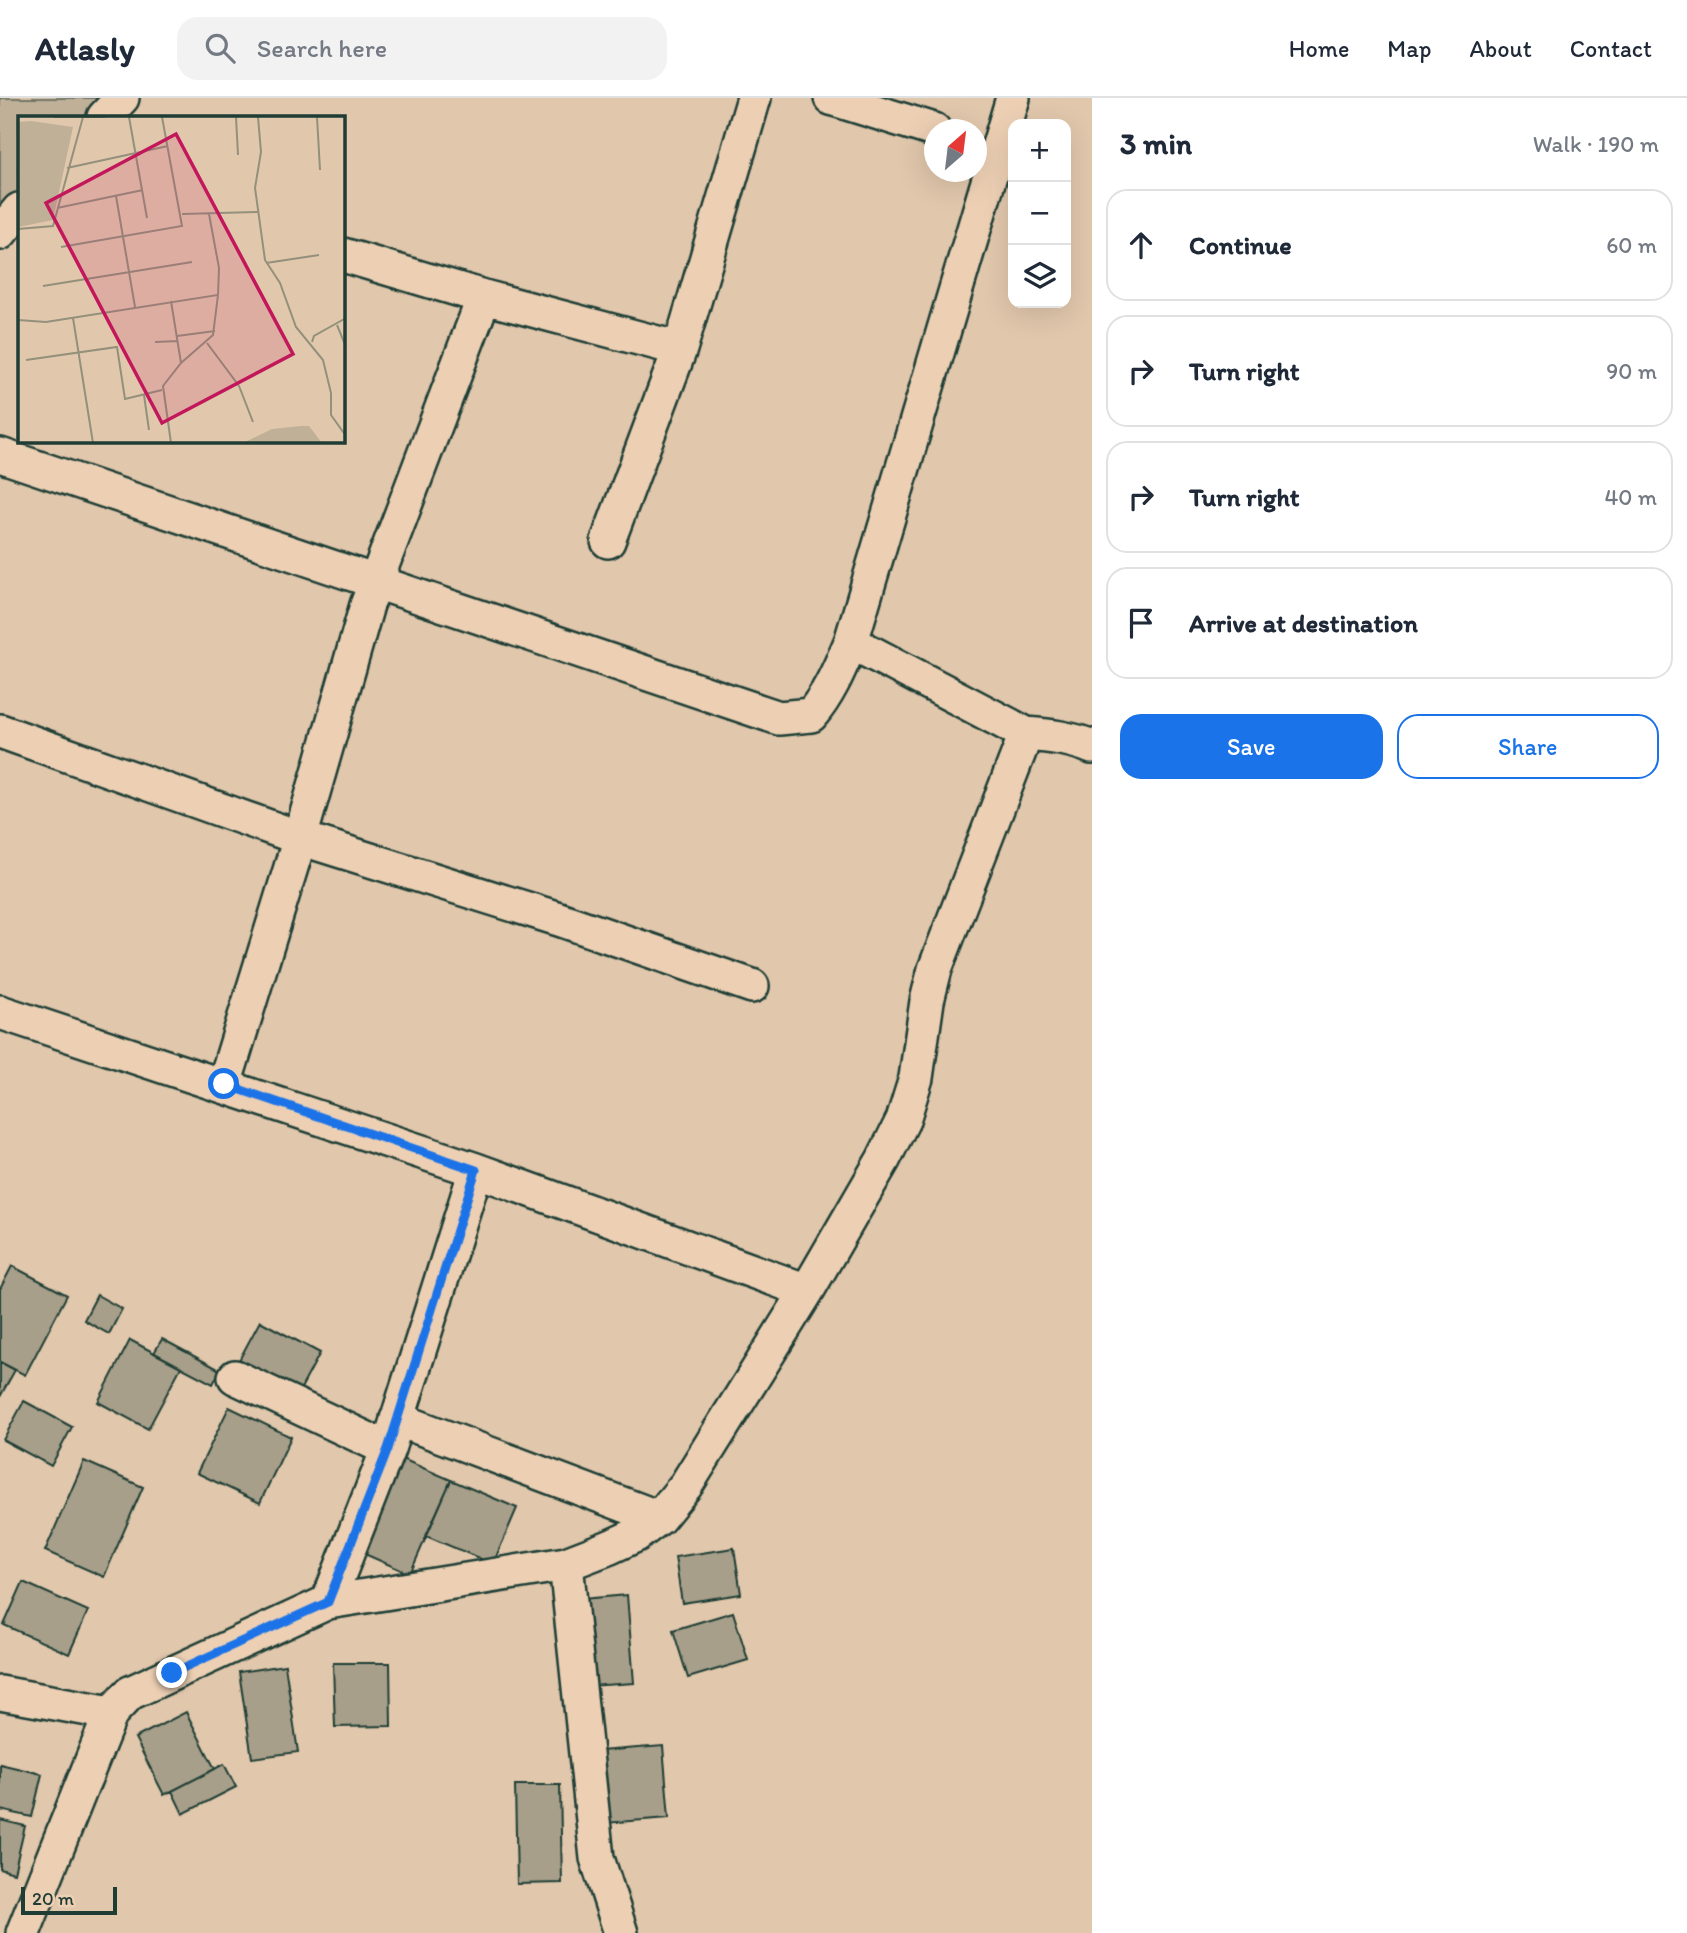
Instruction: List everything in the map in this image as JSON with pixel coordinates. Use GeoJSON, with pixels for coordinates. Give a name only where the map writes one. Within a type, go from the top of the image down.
{"type":"FeatureCollection","features":[{"type":"Feature","properties":{"kind":"street"},"geometry":{"type":"LineString","coordinates":[[105,116],[122,98]]}},
{"type":"Feature","properties":{"kind":"street"},"geometry":{"type":"LineString","coordinates":[[608,541],[680,349],[754,98]]}},
{"type":"Feature","properties":{"kind":"street"},"geometry":{"type":"LineString","coordinates":[[831,98],[924,127]]}},
{"type":"Feature","properties":{"kind":"street"},"geometry":{"type":"LineString","coordinates":[[987,146],[1013,98]]}},
{"type":"Feature","properties":{"kind":"street"},"geometry":{"type":"LineString","coordinates":[[0,455],[779,718],[811,715],[827,693],[851,642],[977,182]]}},
{"type":"Feature","properties":{"kind":"street"},"geometry":{"type":"LineString","coordinates":[[0,233],[18,211]]}},
{"type":"Feature","properties":{"kind":"street"},"geometry":{"type":"LineString","coordinates":[[345,256],[484,297],[680,349]]}},
{"type":"Feature","properties":{"kind":"street"},"geometry":{"type":"LineString","coordinates":[[224,1084],[300,838],[367,605],[484,297]]}},
{"type":"Feature","properties":{"kind":"street"},"geometry":{"type":"LineString","coordinates":[[851,642],[1026,734],[1054,736],[1092,747]]}},
{"type":"Feature","properties":{"kind":"street"},"geometry":{"type":"LineString","coordinates":[[0,731],[300,838],[559,919],[752,986]]}},
{"type":"Feature","properties":{"kind":"street"},"geometry":{"type":"LineString","coordinates":[[23,1933],[111,1713],[130,1693],[328,1602],[566,1564],[610,1548],[636,1535],[659,1518],[686,1485],[807,1291],[883,1160],[903,1120],[916,1077],[927,1001],[935,969],[1026,734]]}},
{"type":"Feature","properties":{"kind":"street"},"geometry":{"type":"LineString","coordinates":[[0,1012],[224,1084],[476,1170],[807,1291]]}},
{"type":"Feature","properties":{"kind":"street"},"geometry":{"type":"LineString","coordinates":[[328,1602],[393,1434],[476,1170]]}},
{"type":"Feature","properties":{"kind":"street"},"geometry":{"type":"LineString","coordinates":[[235,1377],[393,1434],[659,1518]]}},
{"type":"Feature","properties":{"kind":"street"},"geometry":{"type":"LineString","coordinates":[[566,1564],[597,1858],[621,1933]]}},
{"type":"Feature","properties":{"kind":"street"},"geometry":{"type":"LineString","coordinates":[[0,1693],[111,1713]]}},
{"type":"Feature","properties":{"kind":"shaded area"},"geometry":{"type":"Polygon","coordinates":[[[0,98],[105,98],[90,116],[18,116],[18,201],[0,223],[0,98]]]}},
{"type":"Feature","properties":{"kind":"building"},"geometry":{"type":"Polygon","coordinates":[[[12,1266],[67,1295],[25,1375],[0,1362],[0,1289],[12,1266]]]}},
{"type":"Feature","properties":{"kind":"building"},"geometry":{"type":"Polygon","coordinates":[[[97,1295],[122,1309],[109,1334],[84,1320],[97,1295]]]}},
{"type":"Feature","properties":{"kind":"building"},"geometry":{"type":"Polygon","coordinates":[[[260,1321],[320,1353],[298,1394],[238,1362],[260,1321]]]}},
{"type":"Feature","properties":{"kind":"building"},"geometry":{"type":"Polygon","coordinates":[[[162,1339],[220,1370],[213,1384],[154,1353],[162,1339]]]}},
{"type":"Feature","properties":{"kind":"building"},"geometry":{"type":"Polygon","coordinates":[[[130,1340],[181,1367],[148,1429],[98,1402],[130,1340]]]}},
{"type":"Feature","properties":{"kind":"building"},"geometry":{"type":"Polygon","coordinates":[[[0,1362],[15,1370],[0,1397],[0,1362]]]}},
{"type":"Feature","properties":{"kind":"building"},"geometry":{"type":"Polygon","coordinates":[[[24,1401],[72,1427],[51,1466],[3,1440],[24,1401]]]}},
{"type":"Feature","properties":{"kind":"building"},"geometry":{"type":"Polygon","coordinates":[[[229,1407],[291,1437],[260,1503],[197,1473],[229,1407]]]}},
{"type":"Feature","properties":{"kind":"building"},"geometry":{"type":"Polygon","coordinates":[[[400,1458],[451,1480],[410,1574],[360,1552],[400,1458]]]}},
{"type":"Feature","properties":{"kind":"building"},"geometry":{"type":"Polygon","coordinates":[[[84,1461],[143,1487],[104,1577],[45,1551],[84,1461]]]}},
{"type":"Feature","properties":{"kind":"building"},"geometry":{"type":"Polygon","coordinates":[[[451,1480],[517,1508],[493,1564],[426,1536],[451,1480]]]}},
{"type":"Feature","properties":{"kind":"building"},"geometry":{"type":"Polygon","coordinates":[[[734,1548],[741,1594],[682,1603],[675,1557],[734,1548]]]}},
{"type":"Feature","properties":{"kind":"building"},"geometry":{"type":"Polygon","coordinates":[[[23,1582],[88,1611],[69,1654],[4,1625],[23,1582]]]}},
{"type":"Feature","properties":{"kind":"building"},"geometry":{"type":"Polygon","coordinates":[[[627,1595],[634,1683],[589,1686],[582,1599],[627,1595]]]}},
{"type":"Feature","properties":{"kind":"building"},"geometry":{"type":"Polygon","coordinates":[[[733,1612],[748,1660],[688,1678],[673,1630],[733,1612]]]}},
{"type":"Feature","properties":{"kind":"building"},"geometry":{"type":"Polygon","coordinates":[[[333,1663],[390,1663],[391,1726],[335,1727],[333,1663]]]}},
{"type":"Feature","properties":{"kind":"building"},"geometry":{"type":"Polygon","coordinates":[[[285,1665],[298,1752],[252,1758],[239,1672],[285,1665]]]}},
{"type":"Feature","properties":{"kind":"building"},"geometry":{"type":"Polygon","coordinates":[[[186,1712],[215,1769],[164,1795],[135,1738],[186,1712]]]}},
{"type":"Feature","properties":{"kind":"building"},"geometry":{"type":"Polygon","coordinates":[[[663,1746],[669,1818],[605,1823],[600,1751],[663,1746]]]}},
{"type":"Feature","properties":{"kind":"building"},"geometry":{"type":"Polygon","coordinates":[[[0,1764],[42,1774],[32,1817],[0,1810],[0,1764]]]}},
{"type":"Feature","properties":{"kind":"building"},"geometry":{"type":"Polygon","coordinates":[[[224,1764],[236,1787],[183,1814],[172,1791],[224,1764]]]}},
{"type":"Feature","properties":{"kind":"building"},"geometry":{"type":"Polygon","coordinates":[[[515,1785],[560,1785],[562,1883],[517,1884],[515,1785]]]}},
{"type":"Feature","properties":{"kind":"building"},"geometry":{"type":"Polygon","coordinates":[[[0,1820],[25,1826],[14,1873],[0,1869],[0,1820]]]}},
{"type":"Feature","properties":{"kind":"route"},"geometry":{"type":"LineString","coordinates":[[172,1673],[328,1602],[388,1449],[476,1170],[224,1084]]}}]}
